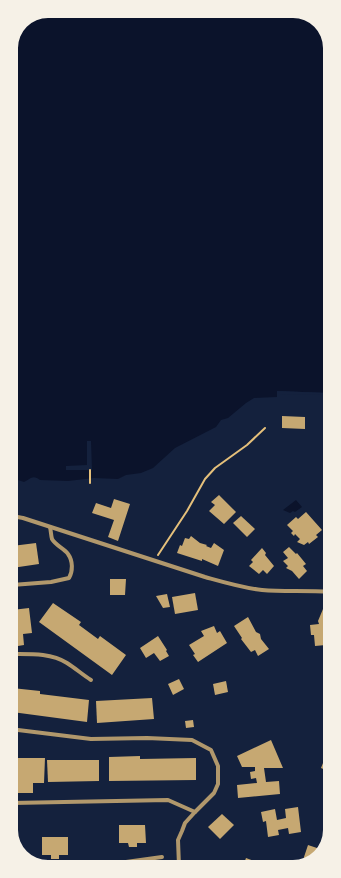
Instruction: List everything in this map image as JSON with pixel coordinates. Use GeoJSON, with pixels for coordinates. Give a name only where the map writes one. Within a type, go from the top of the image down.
{"type":"FeatureCollection","features":[{"type":"Feature","properties":{"kind":"street"},"geometry":{"type":"LineString","coordinates":[[18,517],[205,577],[262,590],[323,592]]}},
{"type":"Feature","properties":{"kind":"street"},"geometry":{"type":"LineString","coordinates":[[18,585],[51,582],[69,578],[72,573],[72,562],[68,554],[56,545],[51,538],[50,527]]}},
{"type":"Feature","properties":{"kind":"street"},"geometry":{"type":"LineString","coordinates":[[18,654],[38,654],[52,657],[66,663],[91,680]]}},
{"type":"Feature","properties":{"kind":"street"},"geometry":{"type":"LineString","coordinates":[[18,730],[91,739],[147,738],[192,740],[211,750],[216,759],[219,776],[217,788],[185,823],[178,840],[179,860]]}},
{"type":"Feature","properties":{"kind":"street"},"geometry":{"type":"LineString","coordinates":[[18,803],[168,800],[195,812]]}},
{"type":"Feature","properties":{"kind":"street"},"geometry":{"type":"LineString","coordinates":[[136,860],[162,856]]}},
{"type":"Feature","properties":{"kind":"path"},"geometry":{"type":"LineString","coordinates":[[153,561],[187,511],[204,479],[214,468],[247,445],[265,428]]}},
{"type":"Feature","properties":{"kind":"path"},"geometry":{"type":"LineString","coordinates":[[90,470],[90,483]]}},
{"type":"Feature","properties":{"kind":"water"},"geometry":{"type":"Polygon","coordinates":[[[45,18],[294,18],[308,22],[320,35],[323,48],[323,393],[277,391],[277,397],[254,398],[228,418],[221,420],[216,427],[175,448],[153,468],[141,473],[126,475],[118,479],[94,478],[68,481],[40,480],[33,477],[24,482],[18,480],[18,47],[24,30],[33,22],[45,18]]]}},
{"type":"Feature","properties":{"kind":"water"},"geometry":{"type":"Polygon","coordinates":[[[296,500],[302,507],[295,512],[293,511],[290,513],[283,510],[296,500]]]}},
{"type":"Feature","properties":{"kind":"pier"},"geometry":{"type":"Polygon","coordinates":[[[277,391],[323,393],[323,395],[277,395],[277,391]]]}},
{"type":"Feature","properties":{"kind":"pier"},"geometry":{"type":"Polygon","coordinates":[[[87,441],[91,441],[92,470],[66,470],[66,466],[87,465],[87,441]]]}},
{"type":"Feature","properties":{"kind":"building"},"geometry":{"type":"Polygon","coordinates":[[[282,416],[305,417],[305,429],[282,428],[282,416]]]}},
{"type":"Feature","properties":{"kind":"building"},"geometry":{"type":"Polygon","coordinates":[[[219,495],[236,512],[224,524],[209,511],[215,505],[211,502],[219,495]]]}},
{"type":"Feature","properties":{"kind":"building"},"geometry":{"type":"Polygon","coordinates":[[[114,499],[130,504],[118,541],[108,537],[114,520],[92,513],[96,503],[111,508],[114,499]]]}},
{"type":"Feature","properties":{"kind":"building"},"geometry":{"type":"Polygon","coordinates":[[[306,512],[322,530],[316,535],[318,537],[309,544],[308,542],[304,545],[297,542],[300,539],[295,534],[294,536],[291,533],[293,531],[287,525],[296,517],[298,519],[306,512]]]}},
{"type":"Feature","properties":{"kind":"building"},"geometry":{"type":"Polygon","coordinates":[[[241,516],[255,529],[247,537],[233,523],[241,516]]]}},
{"type":"Feature","properties":{"kind":"building"},"geometry":{"type":"Polygon","coordinates":[[[191,536],[200,543],[207,545],[206,546],[211,548],[214,543],[224,550],[218,566],[202,559],[202,561],[177,553],[185,538],[189,539],[191,536]]]}},
{"type":"Feature","properties":{"kind":"building"},"geometry":{"type":"Polygon","coordinates":[[[36,543],[39,564],[18,567],[18,545],[36,543]]]}},
{"type":"Feature","properties":{"kind":"building"},"geometry":{"type":"Polygon","coordinates":[[[289,547],[296,554],[297,553],[306,564],[303,566],[307,571],[299,579],[292,571],[286,568],[288,566],[283,561],[288,558],[283,552],[289,547]]]}},
{"type":"Feature","properties":{"kind":"building"},"geometry":{"type":"Polygon","coordinates":[[[262,548],[266,553],[265,555],[274,566],[267,574],[263,570],[259,574],[249,566],[253,562],[251,560],[262,548]]]}},
{"type":"Feature","properties":{"kind":"building"},"geometry":{"type":"Polygon","coordinates":[[[110,579],[126,579],[125,595],[110,595],[110,579]]]}},
{"type":"Feature","properties":{"kind":"building"},"geometry":{"type":"Polygon","coordinates":[[[195,593],[198,610],[175,614],[172,597],[195,593]]]}},
{"type":"Feature","properties":{"kind":"building"},"geometry":{"type":"Polygon","coordinates":[[[167,594],[170,607],[163,608],[156,596],[167,594]]]}},
{"type":"Feature","properties":{"kind":"building"},"geometry":{"type":"Polygon","coordinates":[[[53,603],[81,622],[79,625],[98,639],[100,636],[126,655],[112,675],[39,622],[53,603]]]}},
{"type":"Feature","properties":{"kind":"building"},"geometry":{"type":"Polygon","coordinates":[[[29,608],[32,633],[23,634],[24,645],[18,646],[18,609],[29,608]]]}},
{"type":"Feature","properties":{"kind":"building"},"geometry":{"type":"Polygon","coordinates":[[[323,609],[323,645],[315,646],[314,635],[311,635],[310,625],[319,624],[318,621],[323,609]]]}},
{"type":"Feature","properties":{"kind":"building"},"geometry":{"type":"Polygon","coordinates":[[[248,617],[256,632],[260,634],[261,639],[269,649],[258,656],[255,650],[251,652],[241,639],[242,638],[234,626],[248,617]]]}},
{"type":"Feature","properties":{"kind":"building"},"geometry":{"type":"Polygon","coordinates":[[[214,626],[217,633],[220,631],[227,643],[198,662],[189,645],[204,636],[201,631],[214,626]]]}},
{"type":"Feature","properties":{"kind":"building"},"geometry":{"type":"Polygon","coordinates":[[[158,636],[169,656],[160,661],[154,653],[146,658],[140,648],[158,636]]]}},
{"type":"Feature","properties":{"kind":"building"},"geometry":{"type":"Polygon","coordinates":[[[179,679],[184,689],[173,695],[168,684],[179,679]]]}},
{"type":"Feature","properties":{"kind":"building"},"geometry":{"type":"Polygon","coordinates":[[[226,681],[228,692],[215,695],[213,684],[226,681]]]}},
{"type":"Feature","properties":{"kind":"building"},"geometry":{"type":"Polygon","coordinates":[[[18,689],[40,691],[40,694],[89,700],[87,722],[18,713],[18,689]]]}},
{"type":"Feature","properties":{"kind":"building"},"geometry":{"type":"Polygon","coordinates":[[[152,698],[154,719],[97,723],[96,701],[152,698]]]}},
{"type":"Feature","properties":{"kind":"building"},"geometry":{"type":"Polygon","coordinates":[[[193,720],[194,727],[186,728],[185,721],[193,720]]]}},
{"type":"Feature","properties":{"kind":"building"},"geometry":{"type":"Polygon","coordinates":[[[271,740],[283,768],[264,768],[266,782],[279,781],[280,794],[238,798],[237,785],[257,783],[256,778],[251,779],[250,772],[255,771],[255,767],[242,767],[237,756],[271,740]]]}},
{"type":"Feature","properties":{"kind":"building"},"geometry":{"type":"Polygon","coordinates":[[[140,756],[140,759],[196,758],[196,780],[109,781],[109,757],[140,756]]]}},
{"type":"Feature","properties":{"kind":"building"},"geometry":{"type":"Polygon","coordinates":[[[18,758],[45,758],[44,783],[33,783],[33,793],[18,793],[18,758]]]}},
{"type":"Feature","properties":{"kind":"building"},"geometry":{"type":"Polygon","coordinates":[[[47,760],[99,760],[99,781],[48,782],[47,760]]]}},
{"type":"Feature","properties":{"kind":"building"},"geometry":{"type":"Polygon","coordinates":[[[298,807],[301,832],[289,834],[288,828],[278,830],[279,835],[268,837],[266,821],[263,822],[261,812],[275,809],[277,820],[286,818],[285,809],[298,807]]]}},
{"type":"Feature","properties":{"kind":"building"},"geometry":{"type":"Polygon","coordinates":[[[222,814],[234,825],[220,839],[208,827],[222,814]]]}},
{"type":"Feature","properties":{"kind":"building"},"geometry":{"type":"Polygon","coordinates":[[[119,825],[145,825],[146,843],[137,843],[137,847],[129,847],[128,843],[119,843],[119,825]]]}},
{"type":"Feature","properties":{"kind":"building"},"geometry":{"type":"Polygon","coordinates":[[[42,837],[68,837],[68,855],[59,855],[59,859],[51,859],[51,855],[42,855],[42,837]]]}},
{"type":"Feature","properties":{"kind":"building"},"geometry":{"type":"Polygon","coordinates":[[[308,845],[317,848],[309,855],[304,858],[308,845]]]}}]}
